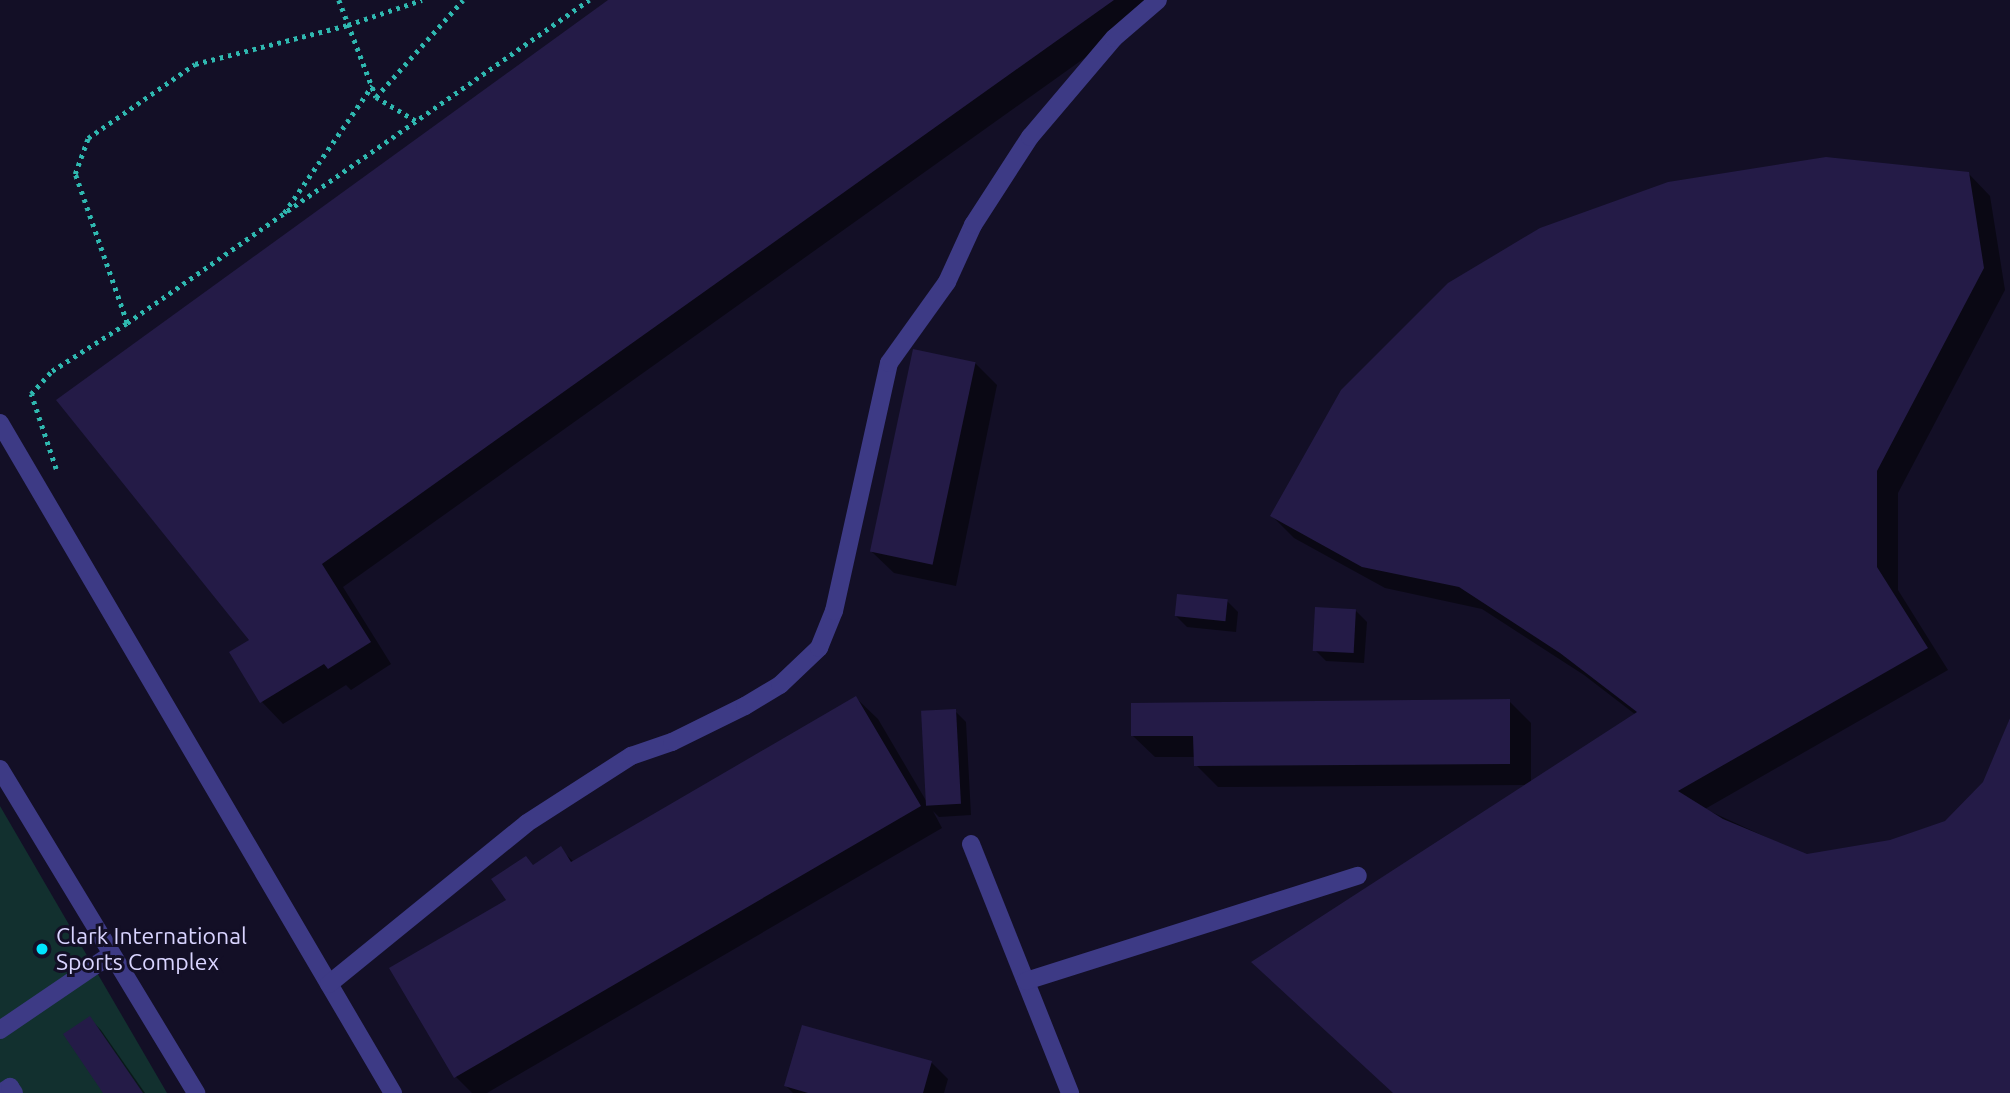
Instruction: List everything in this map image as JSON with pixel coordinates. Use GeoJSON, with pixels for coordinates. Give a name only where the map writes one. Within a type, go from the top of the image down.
{"type":"FeatureCollection","features":[{"type":"Feature","properties":{"kind":"street"},"geometry":{"type":"LineString","coordinates":[[329,984],[527,823],[631,756],[672,742],[745,706],[780,685],[819,648],[834,611],[889,363],[947,282],[973,225],[1030,136],[1114,38],[1158,0]]}},
{"type":"Feature","properties":{"kind":"street"},"geometry":{"type":"LineString","coordinates":[[0,423],[394,1093]]}},
{"type":"Feature","properties":{"kind":"street"},"geometry":{"type":"LineString","coordinates":[[0,769],[195,1093]]}},
{"type":"Feature","properties":{"kind":"street"},"geometry":{"type":"LineString","coordinates":[[971,845],[1070,1093]]}},
{"type":"Feature","properties":{"kind":"street"},"geometry":{"type":"LineString","coordinates":[[1026,981],[1358,876]]}},
{"type":"Feature","properties":{"kind":"street"},"geometry":{"type":"LineString","coordinates":[[0,1030],[112,954]]}},
{"type":"Feature","properties":{"kind":"street"},"geometry":{"type":"LineString","coordinates":[[1,1093],[10,1087],[14,1093]]}},
{"type":"Feature","properties":{"kind":"path"},"geometry":{"type":"LineString","coordinates":[[339,0],[376,97],[418,122]]}},
{"type":"Feature","properties":{"kind":"path"},"geometry":{"type":"LineString","coordinates":[[127,323],[75,174],[88,138],[195,64],[348,25],[422,0]]}},
{"type":"Feature","properties":{"kind":"path"},"geometry":{"type":"LineString","coordinates":[[376,97],[463,0]]}},
{"type":"Feature","properties":{"kind":"path"},"geometry":{"type":"LineString","coordinates":[[57,484],[55,457],[31,394],[52,370],[127,323],[281,217],[589,0]]}},
{"type":"Feature","properties":{"kind":"path"},"geometry":{"type":"LineString","coordinates":[[281,217],[372,86]]}},
{"type":"Feature","properties":{"kind":"green space","name":"Clark International Sports Complex"},"geometry":{"type":"Polygon","coordinates":[[[0,806],[167,1093],[0,1093],[0,806]]]}},
{"type":"Feature","properties":{"kind":"building"},"geometry":{"type":"Polygon","coordinates":[[[608,0],[1114,0],[322,564],[371,642],[328,669],[324,664],[260,703],[229,652],[249,640],[56,400],[608,0]]]}},
{"type":"Feature","properties":{"kind":"building"},"geometry":{"type":"Polygon","coordinates":[[[1826,157],[1969,172],[1984,268],[1877,471],[1877,567],[1928,648],[1678,791],[1723,819],[1807,854],[1890,840],[1945,821],[1983,782],[2010,718],[2010,1093],[1393,1093],[1251,962],[1637,712],[1560,653],[1459,587],[1362,567],[1270,516],[1341,390],[1448,283],[1540,228],[1668,182],[1826,157]]]}},
{"type":"Feature","properties":{"kind":"building"},"geometry":{"type":"Polygon","coordinates":[[[913,349],[976,362],[933,565],[870,551],[913,349]]]}},
{"type":"Feature","properties":{"kind":"building"},"geometry":{"type":"Polygon","coordinates":[[[1177,594],[1228,599],[1225,621],[1175,616],[1177,594]]]}},
{"type":"Feature","properties":{"kind":"building"},"geometry":{"type":"Polygon","coordinates":[[[1315,607],[1356,609],[1354,653],[1313,651],[1315,607]]]}},
{"type":"Feature","properties":{"kind":"building"},"geometry":{"type":"Polygon","coordinates":[[[856,696],[921,806],[454,1078],[389,968],[506,900],[491,879],[526,856],[533,865],[561,846],[571,862],[856,696]]]}},
{"type":"Feature","properties":{"kind":"building"},"geometry":{"type":"Polygon","coordinates":[[[1510,699],[1510,764],[1194,766],[1193,736],[1131,736],[1131,703],[1510,699]]]}},
{"type":"Feature","properties":{"kind":"building"},"geometry":{"type":"Polygon","coordinates":[[[956,709],[961,804],[926,806],[921,711],[956,709]]]}},
{"type":"Feature","properties":{"kind":"building"},"geometry":{"type":"Polygon","coordinates":[[[90,1016],[143,1093],[103,1093],[63,1034],[90,1016]]]}},
{"type":"Feature","properties":{"kind":"building"},"geometry":{"type":"Polygon","coordinates":[[[802,1025],[932,1061],[923,1093],[808,1093],[784,1086],[802,1025]]]}},
{"type":"Feature","properties":{"kind":"place","name":"Clark International Sports Complex"},"geometry":{"type":"Point","coordinates":[42,949]}}]}
